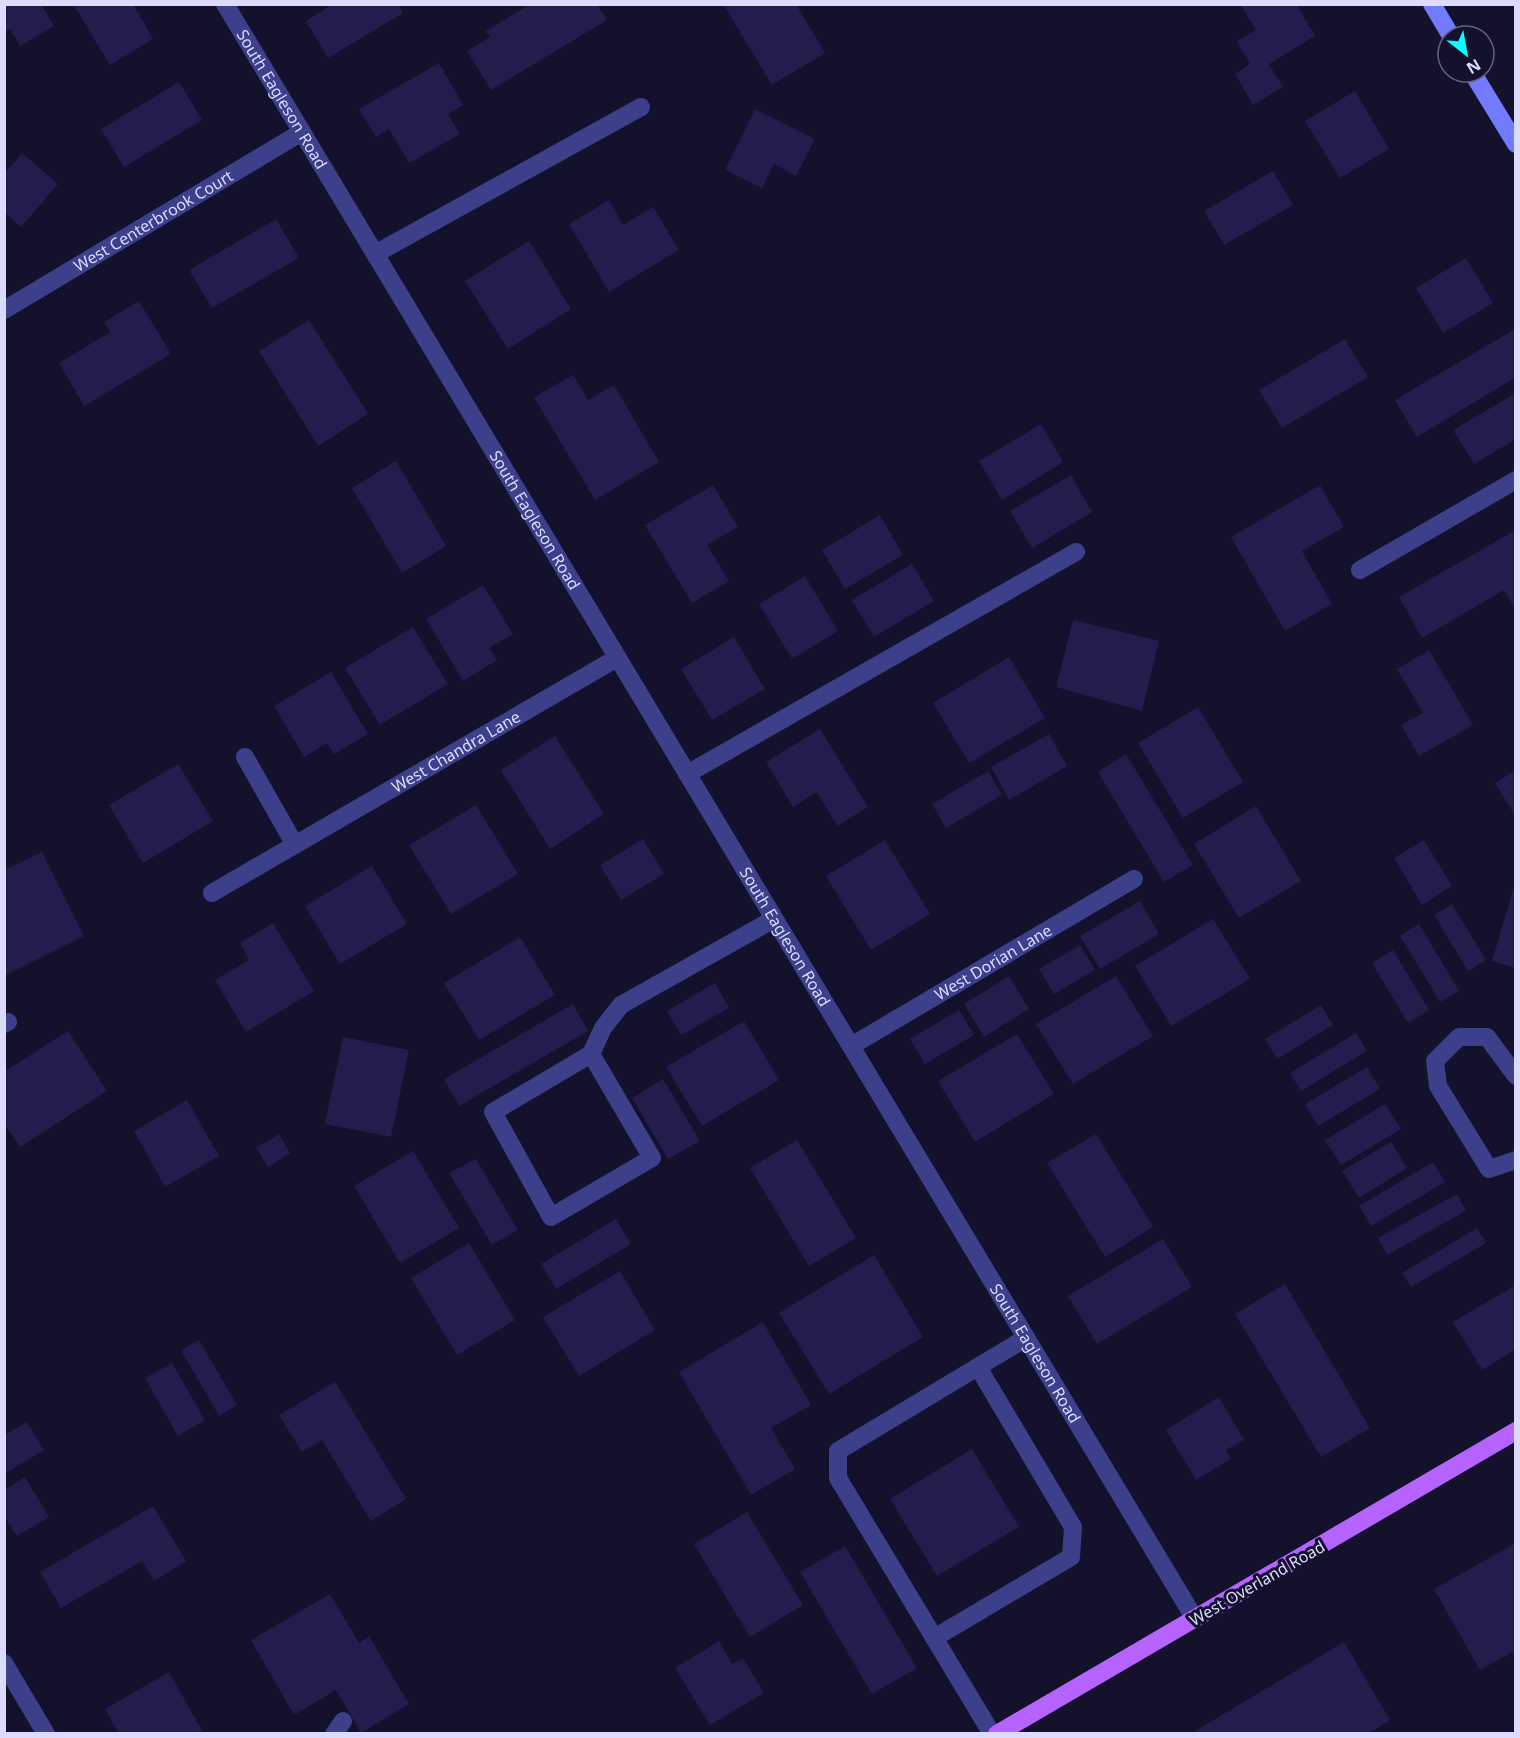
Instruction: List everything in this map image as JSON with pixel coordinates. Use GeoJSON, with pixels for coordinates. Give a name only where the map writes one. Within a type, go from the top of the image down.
{"type":"FeatureCollection","features":[{"type":"Feature","properties":{"kind":"main road","name":"West Overland Road"},"geometry":{"type":"LineString","coordinates":[[997,1734],[1515,1431]]}},
{"type":"Feature","properties":{"kind":"street","name":"South Eagleson Road"},"geometry":{"type":"LineString","coordinates":[[225,4],[1195,1619]]}},
{"type":"Feature","properties":{"kind":"street"},"geometry":{"type":"LineString","coordinates":[[1432,4],[1444,24]]}},
{"type":"Feature","properties":{"kind":"street"},"geometry":{"type":"LineString","coordinates":[[1479,84],[1515,144]]}},
{"type":"Feature","properties":{"kind":"street"},"geometry":{"type":"LineString","coordinates":[[375,254],[641,107]]}},
{"type":"Feature","properties":{"kind":"street","name":"West Centerbrook Court"},"geometry":{"type":"LineString","coordinates":[[4,310],[302,132]]}},
{"type":"Feature","properties":{"kind":"street"},"geometry":{"type":"LineString","coordinates":[[1360,570],[1515,480]]}},
{"type":"Feature","properties":{"kind":"street"},"geometry":{"type":"LineString","coordinates":[[687,774],[1076,552]]}},
{"type":"Feature","properties":{"kind":"street","name":"West Chandra Lane"},"geometry":{"type":"LineString","coordinates":[[212,893],[617,658]]}},
{"type":"Feature","properties":{"kind":"street"},"geometry":{"type":"LineString","coordinates":[[245,757],[295,845]]}},
{"type":"Feature","properties":{"kind":"street","name":"West Dorian Lane"},"geometry":{"type":"LineString","coordinates":[[850,1046],[1134,879]]}},
{"type":"Feature","properties":{"kind":"street"},"geometry":{"type":"LineString","coordinates":[[591,1054],[652,1158],[551,1217],[493,1112],[591,1054],[603,1028],[621,1005],[774,919]]}},
{"type":"Feature","properties":{"kind":"street"},"geometry":{"type":"LineString","coordinates":[[1515,1076],[1487,1037],[1459,1037],[1435,1061],[1437,1086],[1489,1169],[1515,1160]]}},
{"type":"Feature","properties":{"kind":"street"},"geometry":{"type":"LineString","coordinates":[[992,1734],[838,1478],[838,1451],[1026,1338]]}},
{"type":"Feature","properties":{"kind":"street"},"geometry":{"type":"LineString","coordinates":[[934,1638],[1071,1557],[1073,1527],[978,1367]]}},
{"type":"Feature","properties":{"kind":"street"},"geometry":{"type":"LineString","coordinates":[[4,1663],[46,1734]]}},
{"type":"Feature","properties":{"kind":"building"},"geometry":{"type":"Polygon","coordinates":[[[4,4],[41,4],[54,26],[20,46],[10,29],[4,32],[4,4]]]}},
{"type":"Feature","properties":{"kind":"building"},"geometry":{"type":"Polygon","coordinates":[[[73,4],[133,4],[153,39],[110,65],[73,4]]]}},
{"type":"Feature","properties":{"kind":"building"},"geometry":{"type":"Polygon","coordinates":[[[333,4],[398,4],[403,13],[328,58],[306,21],[333,4]]]}},
{"type":"Feature","properties":{"kind":"building"},"geometry":{"type":"Polygon","coordinates":[[[530,4],[597,4],[607,20],[491,90],[467,51],[490,37],[486,31],[530,4]]]}},
{"type":"Feature","properties":{"kind":"building"},"geometry":{"type":"Polygon","coordinates":[[[723,4],[796,4],[825,53],[772,85],[723,4]]]}},
{"type":"Feature","properties":{"kind":"building"},"geometry":{"type":"Polygon","coordinates":[[[1240,4],[1296,4],[1315,36],[1269,64],[1283,87],[1253,105],[1235,74],[1250,64],[1237,41],[1256,30],[1240,4]]]}},
{"type":"Feature","properties":{"kind":"building"},"geometry":{"type":"Polygon","coordinates":[[[439,63],[463,105],[448,114],[460,134],[409,163],[389,129],[376,137],[359,109],[439,63]]]}},
{"type":"Feature","properties":{"kind":"building"},"geometry":{"type":"Polygon","coordinates":[[[179,82],[202,120],[124,167],[101,129],[179,82]]]}},
{"type":"Feature","properties":{"kind":"building"},"geometry":{"type":"Polygon","coordinates":[[[1355,91],[1389,149],[1340,178],[1305,121],[1355,91]]]}},
{"type":"Feature","properties":{"kind":"building"},"geometry":{"type":"Polygon","coordinates":[[[755,109],[815,139],[796,176],[774,164],[762,188],[725,170],[755,109]]]}},
{"type":"Feature","properties":{"kind":"building"},"geometry":{"type":"Polygon","coordinates":[[[22,153],[58,184],[21,227],[4,212],[4,174],[22,153]]]}},
{"type":"Feature","properties":{"kind":"building"},"geometry":{"type":"Polygon","coordinates":[[[1273,171],[1293,205],[1224,245],[1204,211],[1273,171]]]}},
{"type":"Feature","properties":{"kind":"building"},"geometry":{"type":"Polygon","coordinates":[[[609,200],[623,225],[653,207],[679,250],[609,292],[569,224],[609,200]]]}},
{"type":"Feature","properties":{"kind":"building"},"geometry":{"type":"Polygon","coordinates":[[[276,219],[299,258],[212,308],[189,270],[276,219]]]}},
{"type":"Feature","properties":{"kind":"building"},"geometry":{"type":"Polygon","coordinates":[[[529,241],[571,309],[508,349],[465,281],[529,241]]]}},
{"type":"Feature","properties":{"kind":"building"},"geometry":{"type":"Polygon","coordinates":[[[1466,258],[1493,303],[1443,333],[1416,288],[1466,258]]]}},
{"type":"Feature","properties":{"kind":"building"},"geometry":{"type":"Polygon","coordinates":[[[139,301],[171,354],[84,406],[59,363],[110,332],[104,322],[139,301]]]}},
{"type":"Feature","properties":{"kind":"building"},"geometry":{"type":"Polygon","coordinates":[[[309,320],[368,414],[318,446],[259,351],[309,320]]]}},
{"type":"Feature","properties":{"kind":"building"},"geometry":{"type":"Polygon","coordinates":[[[1515,329],[1516,377],[1417,437],[1395,400],[1515,329]]]}},
{"type":"Feature","properties":{"kind":"building"},"geometry":{"type":"Polygon","coordinates":[[[1345,339],[1368,377],[1282,428],[1259,390],[1345,339]]]}},
{"type":"Feature","properties":{"kind":"building"},"geometry":{"type":"Polygon","coordinates":[[[573,375],[588,400],[614,385],[659,462],[595,500],[534,397],[573,375]]]}},
{"type":"Feature","properties":{"kind":"building"},"geometry":{"type":"Polygon","coordinates":[[[1516,393],[1516,439],[1474,464],[1453,430],[1516,393]]]}},
{"type":"Feature","properties":{"kind":"building"},"geometry":{"type":"Polygon","coordinates":[[[1041,424],[1063,462],[1002,500],[979,461],[1041,424]]]}},
{"type":"Feature","properties":{"kind":"building"},"geometry":{"type":"Polygon","coordinates":[[[396,461],[446,546],[402,573],[352,488],[396,461]]]}},
{"type":"Feature","properties":{"kind":"building"},"geometry":{"type":"Polygon","coordinates":[[[1071,475],[1092,512],[1032,548],[1010,511],[1071,475]]]}},
{"type":"Feature","properties":{"kind":"building"},"geometry":{"type":"Polygon","coordinates":[[[713,485],[738,527],[707,545],[729,581],[692,603],[645,525],[713,485]]]}},
{"type":"Feature","properties":{"kind":"building"},"geometry":{"type":"Polygon","coordinates":[[[1320,485],[1344,527],[1302,551],[1332,604],[1285,631],[1231,537],[1320,485]]]}},
{"type":"Feature","properties":{"kind":"building"},"geometry":{"type":"Polygon","coordinates":[[[880,515],[903,555],[845,589],[822,550],[880,515]]]}},
{"type":"Feature","properties":{"kind":"building"},"geometry":{"type":"Polygon","coordinates":[[[1516,530],[1516,610],[1504,590],[1422,638],[1399,597],[1516,530]]]}},
{"type":"Feature","properties":{"kind":"building"},"geometry":{"type":"Polygon","coordinates":[[[912,564],[934,601],[874,637],[852,600],[912,564]]]}},
{"type":"Feature","properties":{"kind":"building"},"geometry":{"type":"Polygon","coordinates":[[[805,576],[838,631],[792,659],[759,604],[805,576]]]}},
{"type":"Feature","properties":{"kind":"building"},"geometry":{"type":"Polygon","coordinates":[[[483,585],[513,634],[489,648],[497,660],[463,681],[426,619],[483,585]]]}},
{"type":"Feature","properties":{"kind":"building"},"geometry":{"type":"Polygon","coordinates":[[[1073,620],[1159,641],[1142,711],[1056,687],[1073,620]]]}},
{"type":"Feature","properties":{"kind":"building"},"geometry":{"type":"Polygon","coordinates":[[[413,627],[448,684],[380,725],[345,668],[413,627]]]}},
{"type":"Feature","properties":{"kind":"building"},"geometry":{"type":"Polygon","coordinates":[[[734,637],[765,689],[712,720],[681,669],[734,637]]]}},
{"type":"Feature","properties":{"kind":"building"},"geometry":{"type":"Polygon","coordinates":[[[1429,650],[1473,725],[1419,756],[1401,725],[1423,713],[1397,669],[1429,650]]]}},
{"type":"Feature","properties":{"kind":"building"},"geometry":{"type":"Polygon","coordinates":[[[1009,657],[1045,718],[969,763],[933,703],[1009,657]]]}},
{"type":"Feature","properties":{"kind":"building"},"geometry":{"type":"Polygon","coordinates":[[[331,672],[368,734],[334,754],[327,743],[304,757],[274,706],[331,672]]]}},
{"type":"Feature","properties":{"kind":"building"},"geometry":{"type":"Polygon","coordinates":[[[1198,707],[1243,782],[1183,818],[1138,743],[1198,707]]]}},
{"type":"Feature","properties":{"kind":"building"},"geometry":{"type":"Polygon","coordinates":[[[820,729],[868,807],[837,826],[817,792],[793,807],[766,762],[820,729]]]}},
{"type":"Feature","properties":{"kind":"building"},"geometry":{"type":"Polygon","coordinates":[[[1049,734],[1067,766],[1009,800],[991,767],[1049,734]]]}},
{"type":"Feature","properties":{"kind":"building"},"geometry":{"type":"Polygon","coordinates":[[[555,736],[604,814],[550,849],[501,770],[555,736]]]}},
{"type":"Feature","properties":{"kind":"building"},"geometry":{"type":"Polygon","coordinates":[[[1126,754],[1193,865],[1164,882],[1098,772],[1126,754]]]}},
{"type":"Feature","properties":{"kind":"building"},"geometry":{"type":"Polygon","coordinates":[[[178,764],[213,821],[143,863],[109,805],[178,764]]]}},
{"type":"Feature","properties":{"kind":"building"},"geometry":{"type":"Polygon","coordinates":[[[1516,770],[1516,817],[1495,783],[1516,770]]]}},
{"type":"Feature","properties":{"kind":"building"},"geometry":{"type":"Polygon","coordinates":[[[988,771],[1002,795],[946,828],[932,804],[988,771]]]}},
{"type":"Feature","properties":{"kind":"building"},"geometry":{"type":"Polygon","coordinates":[[[476,805],[518,874],[451,914],[409,845],[476,805]]]}},
{"type":"Feature","properties":{"kind":"building"},"geometry":{"type":"Polygon","coordinates":[[[1256,806],[1301,881],[1239,918],[1194,844],[1256,806]]]}},
{"type":"Feature","properties":{"kind":"building"},"geometry":{"type":"Polygon","coordinates":[[[643,839],[664,874],[621,900],[600,865],[643,839]]]}},
{"type":"Feature","properties":{"kind":"building"},"geometry":{"type":"Polygon","coordinates":[[[885,840],[930,914],[871,950],[826,876],[885,840]]]}},
{"type":"Feature","properties":{"kind":"building"},"geometry":{"type":"Polygon","coordinates":[[[1424,840],[1452,886],[1422,905],[1394,858],[1424,840]]]}},
{"type":"Feature","properties":{"kind":"building"},"geometry":{"type":"Polygon","coordinates":[[[42,852],[84,936],[4,976],[4,870],[42,852]]]}},
{"type":"Feature","properties":{"kind":"building"},"geometry":{"type":"Polygon","coordinates":[[[372,866],[407,924],[340,964],[305,906],[372,866]]]}},
{"type":"Feature","properties":{"kind":"building"},"geometry":{"type":"Polygon","coordinates":[[[1516,880],[1516,968],[1492,961],[1516,880]]]}},
{"type":"Feature","properties":{"kind":"building"},"geometry":{"type":"Polygon","coordinates":[[[1140,901],[1159,934],[1100,969],[1080,936],[1140,901]]]}},
{"type":"Feature","properties":{"kind":"building"},"geometry":{"type":"Polygon","coordinates":[[[1452,904],[1486,960],[1468,971],[1434,915],[1452,904]]]}},
{"type":"Feature","properties":{"kind":"building"},"geometry":{"type":"Polygon","coordinates":[[[1213,919],[1250,979],[1171,1026],[1135,966],[1213,919]]]}},
{"type":"Feature","properties":{"kind":"building"},"geometry":{"type":"Polygon","coordinates":[[[273,923],[314,991],[246,1032],[215,980],[249,960],[240,943],[273,923]]]}},
{"type":"Feature","properties":{"kind":"building"},"geometry":{"type":"Polygon","coordinates":[[[1419,924],[1459,991],[1440,1002],[1400,936],[1419,924]]]}},
{"type":"Feature","properties":{"kind":"building"},"geometry":{"type":"Polygon","coordinates":[[[520,937],[555,995],[479,1040],[444,983],[520,937]]]}},
{"type":"Feature","properties":{"kind":"building"},"geometry":{"type":"Polygon","coordinates":[[[1080,945],[1095,970],[1054,994],[1039,969],[1080,945]]]}},
{"type":"Feature","properties":{"kind":"building"},"geometry":{"type":"Polygon","coordinates":[[[1393,950],[1429,1010],[1408,1023],[1372,963],[1393,950]]]}},
{"type":"Feature","properties":{"kind":"building"},"geometry":{"type":"Polygon","coordinates":[[[1009,976],[1029,1009],[984,1037],[964,1004],[1009,976]]]}},
{"type":"Feature","properties":{"kind":"building"},"geometry":{"type":"Polygon","coordinates":[[[1116,976],[1153,1036],[1073,1084],[1036,1024],[1116,976]]]}},
{"type":"Feature","properties":{"kind":"building"},"geometry":{"type":"Polygon","coordinates":[[[715,983],[729,1008],[681,1035],[667,1011],[715,983]]]}},
{"type":"Feature","properties":{"kind":"building"},"geometry":{"type":"Polygon","coordinates":[[[573,1004],[588,1031],[459,1106],[444,1079],[573,1004]]]}},
{"type":"Feature","properties":{"kind":"building"},"geometry":{"type":"Polygon","coordinates":[[[1321,1005],[1333,1025],[1277,1059],[1265,1039],[1321,1005]]]}},
{"type":"Feature","properties":{"kind":"building"},"geometry":{"type":"Polygon","coordinates":[[[959,1010],[974,1035],[925,1064],[910,1039],[959,1010]]]}},
{"type":"Feature","properties":{"kind":"building"},"geometry":{"type":"Polygon","coordinates":[[[744,1021],[779,1080],[702,1126],[666,1067],[744,1021]]]}},
{"type":"Feature","properties":{"kind":"building"},"geometry":{"type":"Polygon","coordinates":[[[68,1031],[107,1091],[20,1147],[4,1123],[4,1072],[68,1031]]]}},
{"type":"Feature","properties":{"kind":"building"},"geometry":{"type":"Polygon","coordinates":[[[1356,1033],[1367,1051],[1301,1091],[1290,1073],[1356,1033]]]}},
{"type":"Feature","properties":{"kind":"building"},"geometry":{"type":"Polygon","coordinates":[[[1017,1034],[1054,1094],[975,1142],[938,1081],[1017,1034]]]}},
{"type":"Feature","properties":{"kind":"building"},"geometry":{"type":"Polygon","coordinates":[[[343,1037],[409,1050],[391,1137],[325,1124],[343,1037]]]}},
{"type":"Feature","properties":{"kind":"building"},"geometry":{"type":"Polygon","coordinates":[[[1367,1067],[1380,1089],[1318,1126],[1305,1104],[1367,1067]]]}},
{"type":"Feature","properties":{"kind":"building"},"geometry":{"type":"Polygon","coordinates":[[[663,1079],[700,1141],[668,1159],[632,1098],[663,1079]]]}},
{"type":"Feature","properties":{"kind":"building"},"geometry":{"type":"Polygon","coordinates":[[[187,1100],[219,1156],[165,1187],[134,1131],[187,1100]]]}},
{"type":"Feature","properties":{"kind":"building"},"geometry":{"type":"Polygon","coordinates":[[[1385,1104],[1401,1129],[1341,1165],[1325,1140],[1385,1104]]]}},
{"type":"Feature","properties":{"kind":"building"},"geometry":{"type":"Polygon","coordinates":[[[279,1134],[290,1153],[268,1167],[256,1148],[279,1134]]]}},
{"type":"Feature","properties":{"kind":"building"},"geometry":{"type":"Polygon","coordinates":[[[1096,1134],[1153,1227],[1105,1257],[1047,1163],[1096,1134]]]}},
{"type":"Feature","properties":{"kind":"building"},"geometry":{"type":"Polygon","coordinates":[[[797,1140],[856,1238],[809,1266],[750,1168],[797,1140]]]}},
{"type":"Feature","properties":{"kind":"building"},"geometry":{"type":"Polygon","coordinates":[[[1391,1142],[1407,1168],[1359,1198],[1342,1171],[1391,1142]]]}},
{"type":"Feature","properties":{"kind":"building"},"geometry":{"type":"Polygon","coordinates":[[[413,1151],[459,1228],[400,1263],[354,1186],[413,1151]]]}},
{"type":"Feature","properties":{"kind":"building"},"geometry":{"type":"Polygon","coordinates":[[[476,1159],[518,1230],[492,1245],[449,1173],[476,1159]]]}},
{"type":"Feature","properties":{"kind":"building"},"geometry":{"type":"Polygon","coordinates":[[[1433,1162],[1445,1182],[1371,1226],[1359,1206],[1433,1162]]]}},
{"type":"Feature","properties":{"kind":"building"},"geometry":{"type":"Polygon","coordinates":[[[1457,1194],[1466,1211],[1387,1255],[1378,1238],[1457,1194]]]}},
{"type":"Feature","properties":{"kind":"building"},"geometry":{"type":"Polygon","coordinates":[[[616,1219],[631,1244],[556,1289],[541,1264],[616,1219]]]}},
{"type":"Feature","properties":{"kind":"building"},"geometry":{"type":"Polygon","coordinates":[[[1477,1228],[1486,1243],[1411,1287],[1402,1273],[1477,1228]]]}},
{"type":"Feature","properties":{"kind":"building"},"geometry":{"type":"Polygon","coordinates":[[[1163,1239],[1192,1287],[1097,1344],[1068,1296],[1163,1239]]]}},
{"type":"Feature","properties":{"kind":"building"},"geometry":{"type":"Polygon","coordinates":[[[469,1243],[515,1320],[457,1355],[411,1278],[469,1243]]]}},
{"type":"Feature","properties":{"kind":"building"},"geometry":{"type":"Polygon","coordinates":[[[874,1255],[923,1337],[829,1394],[779,1313],[874,1255]]]}},
{"type":"Feature","properties":{"kind":"building"},"geometry":{"type":"Polygon","coordinates":[[[620,1271],[655,1330],[579,1376],[543,1317],[620,1271]]]}},
{"type":"Feature","properties":{"kind":"building"},"geometry":{"type":"Polygon","coordinates":[[[1285,1284],[1370,1428],[1321,1457],[1235,1314],[1285,1284]]]}},
{"type":"Feature","properties":{"kind":"building"},"geometry":{"type":"Polygon","coordinates":[[[1516,1285],[1516,1349],[1482,1370],[1453,1322],[1516,1285]]]}},
{"type":"Feature","properties":{"kind":"building"},"geometry":{"type":"Polygon","coordinates":[[[763,1322],[811,1405],[771,1428],[795,1469],[751,1495],[679,1372],[763,1322]]]}},
{"type":"Feature","properties":{"kind":"building"},"geometry":{"type":"Polygon","coordinates":[[[199,1340],[237,1405],[219,1416],[181,1350],[199,1340]]]}},
{"type":"Feature","properties":{"kind":"building"},"geometry":{"type":"Polygon","coordinates":[[[172,1363],[205,1420],[178,1436],[145,1378],[172,1363]]]}},
{"type":"Feature","properties":{"kind":"building"},"geometry":{"type":"Polygon","coordinates":[[[335,1382],[406,1499],[371,1521],[322,1440],[302,1452],[279,1415],[335,1382]]]}},
{"type":"Feature","properties":{"kind":"building"},"geometry":{"type":"Polygon","coordinates":[[[1219,1397],[1244,1440],[1226,1450],[1231,1459],[1196,1480],[1166,1430],[1219,1397]]]}},
{"type":"Feature","properties":{"kind":"building"},"geometry":{"type":"Polygon","coordinates":[[[27,1422],[44,1450],[4,1474],[4,1435],[27,1422]]]}},
{"type":"Feature","properties":{"kind":"building"},"geometry":{"type":"Polygon","coordinates":[[[972,1449],[1019,1527],[937,1576],[890,1499],[972,1449]]]}},
{"type":"Feature","properties":{"kind":"building"},"geometry":{"type":"Polygon","coordinates":[[[25,1477],[49,1517],[17,1536],[4,1516],[4,1490],[25,1477]]]}},
{"type":"Feature","properties":{"kind":"building"},"geometry":{"type":"Polygon","coordinates":[[[153,1506],[186,1561],[154,1581],[142,1561],[61,1608],[40,1572],[153,1506]]]}},
{"type":"Feature","properties":{"kind":"building"},"geometry":{"type":"Polygon","coordinates":[[[747,1512],[803,1605],[750,1637],[694,1544],[747,1512]]]}},
{"type":"Feature","properties":{"kind":"building"},"geometry":{"type":"Polygon","coordinates":[[[1516,1543],[1516,1650],[1480,1670],[1434,1589],[1516,1543]]]}},
{"type":"Feature","properties":{"kind":"building"},"geometry":{"type":"Polygon","coordinates":[[[845,1546],[917,1668],[872,1694],[800,1572],[845,1546]]]}},
{"type":"Feature","properties":{"kind":"building"},"geometry":{"type":"Polygon","coordinates":[[[330,1594],[359,1643],[369,1636],[409,1704],[361,1733],[336,1690],[294,1715],[251,1640],[330,1594]]]}},
{"type":"Feature","properties":{"kind":"building"},"geometry":{"type":"Polygon","coordinates":[[[719,1641],[732,1664],[743,1658],[764,1693],[710,1725],[675,1668],[719,1641]]]}},
{"type":"Feature","properties":{"kind":"building"},"geometry":{"type":"Polygon","coordinates":[[[1344,1642],[1390,1720],[1368,1734],[1190,1734],[1344,1642]]]}},
{"type":"Feature","properties":{"kind":"building"},"geometry":{"type":"Polygon","coordinates":[[[169,1672],[204,1734],[119,1734],[105,1709],[169,1672]]]}}]}
